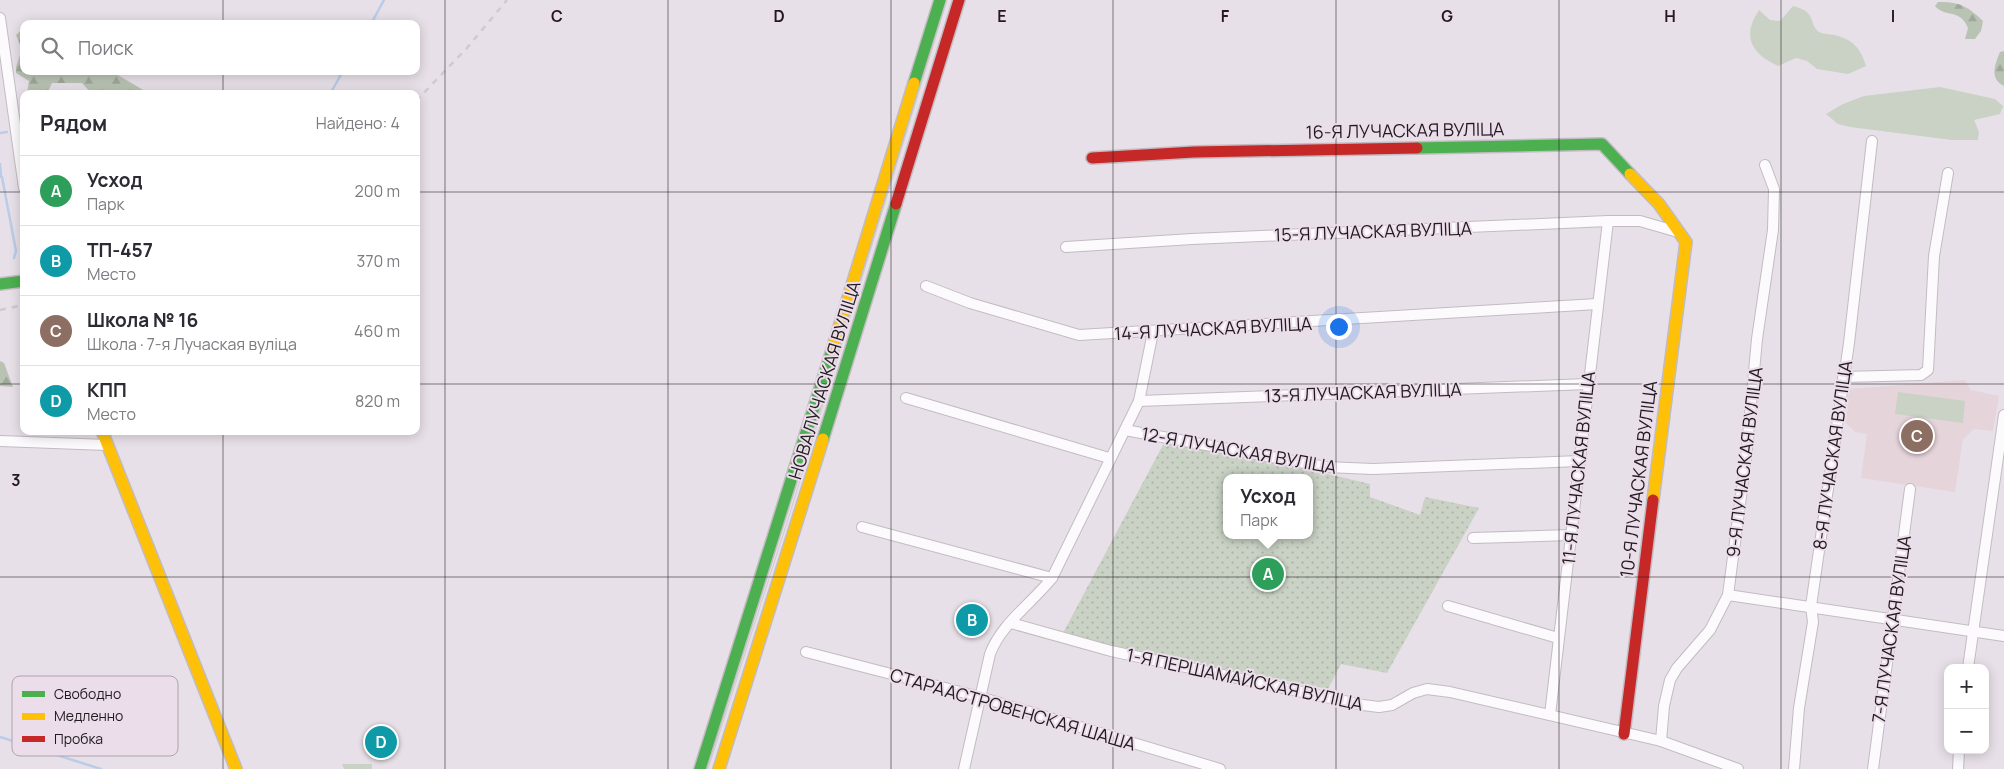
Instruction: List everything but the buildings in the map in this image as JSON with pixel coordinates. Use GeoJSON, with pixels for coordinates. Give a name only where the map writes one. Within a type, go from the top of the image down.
{"type":"FeatureCollection","features":[{"type":"Feature","properties":{"kind":"main road","name":"НОВАЛУЧАСКАЯ ВУЛІЦА"},"geometry":{"type":"LineString","coordinates":[[700,769],[752,608],[939,1]]}},
{"type":"Feature","properties":{"kind":"main road","name":"НОВАЛУЧАСКАЯ ВУЛІЦА"},"geometry":{"type":"LineString","coordinates":[[719,769],[761,641],[958,4]]}},
{"type":"Feature","properties":{"kind":"main road","name":"16-Я ЛУЧАСКАЯ ВУЛІЦА"},"geometry":{"type":"LineString","coordinates":[[1092,158],[1194,152],[1602,144],[1659,204],[1678,232]]}},
{"type":"Feature","properties":{"kind":"main road","name":"10-Я ЛУЧАСКАЯ ВУЛІЦА"},"geometry":{"type":"LineString","coordinates":[[1624,734],[1686,242],[1678,232]]}},
{"type":"Feature","properties":{"kind":"main road"},"geometry":{"type":"LineString","coordinates":[[0,284],[20,282]]}},
{"type":"Feature","properties":{"kind":"main road"},"geometry":{"type":"LineString","coordinates":[[103,435],[236,769]]}},
{"type":"Feature","properties":{"kind":"street"},"geometry":{"type":"LineString","coordinates":[[939,1],[958,4]]}},
{"type":"Feature","properties":{"kind":"street"},"geometry":{"type":"LineString","coordinates":[[0,18],[20,160]]}},
{"type":"Feature","properties":{"kind":"street","name":"8-Я ЛУЧАСКАЯ ВУЛІЦА"},"geometry":{"type":"LineString","coordinates":[[1794,769],[1799,708],[1813,622],[1811,606],[1843,377],[1872,141]]}},
{"type":"Feature","properties":{"kind":"street","name":"9-Я ЛУЧАСКАЯ ВУЛІЦА"},"geometry":{"type":"LineString","coordinates":[[1661,741],[1664,706],[1670,680],[1677,668],[1710,630],[1728,595],[1746,458],[1757,339],[1773,230],[1774,188],[1766,165]]}},
{"type":"Feature","properties":{"kind":"street"},"geometry":{"type":"LineString","coordinates":[[1843,377],[1921,375],[1928,370],[1934,256],[1948,173]]}},
{"type":"Feature","properties":{"kind":"street","name":"15-Я ЛУЧАСКАЯ ВУЛІЦА"},"geometry":{"type":"LineString","coordinates":[[1066,247],[1202,238],[1608,221],[1640,221],[1678,232]]}},
{"type":"Feature","properties":{"kind":"street","name":"11-Я ЛУЧАСКАЯ ВУЛІЦА"},"geometry":{"type":"LineString","coordinates":[[1550,715],[1608,221]]}},
{"type":"Feature","properties":{"kind":"street","name":"14-Я ЛУЧАСКАЯ ВУЛІЦА"},"geometry":{"type":"LineString","coordinates":[[926,286],[970,304],[1079,336],[1597,304]]}},
{"type":"Feature","properties":{"kind":"street"},"geometry":{"type":"LineString","coordinates":[[1125,430],[1139,401],[1153,332]]}},
{"type":"Feature","properties":{"kind":"street","name":"13-Я ЛУЧАСКАЯ ВУЛІЦА"},"geometry":{"type":"LineString","coordinates":[[1139,401],[1588,384]]}},
{"type":"Feature","properties":{"kind":"street"},"geometry":{"type":"LineString","coordinates":[[906,398],[1109,458]]}},
{"type":"Feature","properties":{"kind":"street"},"geometry":{"type":"LineString","coordinates":[[1968,664],[2004,415]]}},
{"type":"Feature","properties":{"kind":"street","name":"12-Я ЛУЧАСКАЯ ВУЛІЦА"},"geometry":{"type":"LineString","coordinates":[[964,769],[996,637],[1038,595],[1052,578],[1109,458],[1125,430],[1326,467],[1373,469],[1579,461]]}},
{"type":"Feature","properties":{"kind":"street"},"geometry":{"type":"LineString","coordinates":[[0,441],[107,445]]}},
{"type":"Feature","properties":{"kind":"street","name":"7-Я ЛУЧАСКАЯ ВУЛІЦА"},"geometry":{"type":"LineString","coordinates":[[1873,769],[1910,489]]}},
{"type":"Feature","properties":{"kind":"street"},"geometry":{"type":"LineString","coordinates":[[862,527],[1052,578]]}},
{"type":"Feature","properties":{"kind":"street"},"geometry":{"type":"LineString","coordinates":[[1473,538],[1571,535]]}},
{"type":"Feature","properties":{"kind":"street"},"geometry":{"type":"LineString","coordinates":[[1728,595],[2004,636]]}},
{"type":"Feature","properties":{"kind":"street"},"geometry":{"type":"LineString","coordinates":[[1448,606],[1558,638]]}},
{"type":"Feature","properties":{"kind":"street","name":"1-Я ПЕРШАМАЙСКАЯ ВУЛІЦА"},"geometry":{"type":"LineString","coordinates":[[1011,623],[1111,651],[1362,705],[1379,707],[1392,705],[1413,693],[1428,689],[1661,741],[1738,769]]}},
{"type":"Feature","properties":{"kind":"street","name":"СТАРААСТРОВЕНСКАЯ ШАША"},"geometry":{"type":"LineString","coordinates":[[806,652],[980,697],[1220,769]]}},
{"type":"Feature","properties":{"kind":"street"},"geometry":{"type":"LineString","coordinates":[[1958,769],[1960,754]]}},
{"type":"Feature","properties":{"kind":"shaded area"},"geometry":{"type":"Polygon","coordinates":[[[1965,380],[1971,390],[1999,396],[1993,431],[1974,429],[1963,439],[1955,492],[1861,478],[1867,434],[1855,432],[1846,423],[1849,389],[1965,380]]]}},
{"type":"Feature","properties":{"kind":"green space"},"geometry":{"type":"Polygon","coordinates":[[[1938,2],[1963,6],[1983,21],[1981,31],[1975,39],[1965,39],[1968,28],[1965,22],[1957,15],[1939,10],[1935,6],[1938,2]]]}},
{"type":"Feature","properties":{"kind":"green space"},"geometry":{"type":"Polygon","coordinates":[[[1793,6],[1806,11],[1819,32],[1846,39],[1855,45],[1866,66],[1848,74],[1817,69],[1807,61],[1796,58],[1778,66],[1768,61],[1755,49],[1752,43],[1750,36],[1754,19],[1759,10],[1770,20],[1780,21],[1793,6]]]}},
{"type":"Feature","properties":{"kind":"green space"},"geometry":{"type":"Polygon","coordinates":[[[20,32],[20,44],[16,35],[20,32]]]}},
{"type":"Feature","properties":{"kind":"green space"},"geometry":{"type":"Polygon","coordinates":[[[2004,51],[2004,86],[1996,79],[1994,71],[2000,52],[2004,51]]]}},
{"type":"Feature","properties":{"kind":"green space"},"geometry":{"type":"Polygon","coordinates":[[[20,55],[20,75],[118,75],[143,90],[88,90],[82,83],[52,83],[49,90],[28,90],[29,81],[16,73],[20,55]]]}},
{"type":"Feature","properties":{"kind":"green space"},"geometry":{"type":"Polygon","coordinates":[[[1940,87],[1995,99],[2003,106],[2000,114],[1974,120],[1979,132],[1978,140],[1952,140],[1850,127],[1838,124],[1826,114],[1843,104],[1864,96],[1940,87]]]}},
{"type":"Feature","properties":{"kind":"green space"},"geometry":{"type":"Polygon","coordinates":[[[0,361],[4,363],[13,387],[0,386],[0,361]]]}},
{"type":"Feature","properties":{"kind":"green space"},"geometry":{"type":"Polygon","coordinates":[[[1898,392],[1965,401],[1963,423],[1895,414],[1898,392]]]}},
{"type":"Feature","properties":{"kind":"green space"},"geometry":{"type":"Polygon","coordinates":[[[1165,441],[1287,464],[1370,484],[1370,497],[1420,515],[1425,497],[1479,508],[1387,673],[1341,664],[1328,689],[1122,649],[1063,633],[1165,441]]]}},
{"type":"Feature","properties":{"kind":"green space"},"geometry":{"type":"Polygon","coordinates":[[[342,764],[372,764],[372,769],[344,769],[342,764]]]}},
{"type":"Feature","properties":{"kind":"waterway"},"geometry":{"type":"LineString","coordinates":[[373,20],[384,0]]}},
{"type":"Feature","properties":{"kind":"waterway"},"geometry":{"type":"LineString","coordinates":[[332,90],[341,75]]}},
{"type":"Feature","properties":{"kind":"waterway"},"geometry":{"type":"LineString","coordinates":[[0,133],[7,132]]}},
{"type":"Feature","properties":{"kind":"waterway"},"geometry":{"type":"LineString","coordinates":[[0,164],[1,177]]}},
{"type":"Feature","properties":{"kind":"waterway"},"geometry":{"type":"LineString","coordinates":[[2,177],[16,251],[14,258]]}},
{"type":"Feature","properties":{"kind":"waterway"},"geometry":{"type":"LineString","coordinates":[[0,737],[12,741]]}},
{"type":"Feature","properties":{"kind":"waterway"},"geometry":{"type":"LineString","coordinates":[[60,756],[101,769]]}},
{"type":"Feature","properties":{"kind":"tram line"},"geometry":{"type":"LineString","coordinates":[[708,769],[790,513],[947,0]]}},
{"type":"Feature","properties":{"kind":"railway"},"geometry":{"type":"LineString","coordinates":[[420,97],[467,48],[507,0]]}},
{"type":"Feature","properties":{"kind":"railway"},"geometry":{"type":"LineString","coordinates":[[0,310],[20,306]]}},
{"type":"Feature","properties":{"kind":"traffic: fast"},"geometry":{"type":"LineString","coordinates":[[914,83],[940,0]]}},
{"type":"Feature","properties":{"kind":"traffic: fast"},"geometry":{"type":"LineString","coordinates":[[1417,148],[1602,144],[1630,174]]}},
{"type":"Feature","properties":{"kind":"traffic: fast"},"geometry":{"type":"LineString","coordinates":[[823,439],[896,204]]}},
{"type":"Feature","properties":{"kind":"traffic: fast"},"geometry":{"type":"LineString","coordinates":[[0,284],[20,282]]}},
{"type":"Feature","properties":{"kind":"traffic: fast"},"geometry":{"type":"LineString","coordinates":[[700,769],[832,350]]}},
{"type":"Feature","properties":{"kind":"traffic: slow"},"geometry":{"type":"LineString","coordinates":[[832,350],[914,83]]}},
{"type":"Feature","properties":{"kind":"traffic: slow"},"geometry":{"type":"LineString","coordinates":[[1630,174],[1659,204],[1686,242],[1653,500]]}},
{"type":"Feature","properties":{"kind":"traffic: slow"},"geometry":{"type":"LineString","coordinates":[[104,435],[236,769]]}},
{"type":"Feature","properties":{"kind":"traffic: slow"},"geometry":{"type":"LineString","coordinates":[[719,769],[823,439]]}},
{"type":"Feature","properties":{"kind":"traffic: jam"},"geometry":{"type":"LineString","coordinates":[[896,204],[959,0]]}},
{"type":"Feature","properties":{"kind":"traffic: jam"},"geometry":{"type":"LineString","coordinates":[[1092,158],[1194,152],[1417,148]]}},
{"type":"Feature","properties":{"kind":"traffic: jam"},"geometry":{"type":"LineString","coordinates":[[1624,734],[1653,500]]}},
{"type":"Feature","properties":{"kind":"place","name":"Школа № 16"},"geometry":{"type":"Point","coordinates":[1917,436]}},
{"type":"Feature","properties":{"kind":"place","name":"Усход"},"geometry":{"type":"Point","coordinates":[1268,574]}},
{"type":"Feature","properties":{"kind":"place","name":"ТП-457"},"geometry":{"type":"Point","coordinates":[972,620]}},
{"type":"Feature","properties":{"kind":"place","name":"КПП"},"geometry":{"type":"Point","coordinates":[381,742]}}]}
